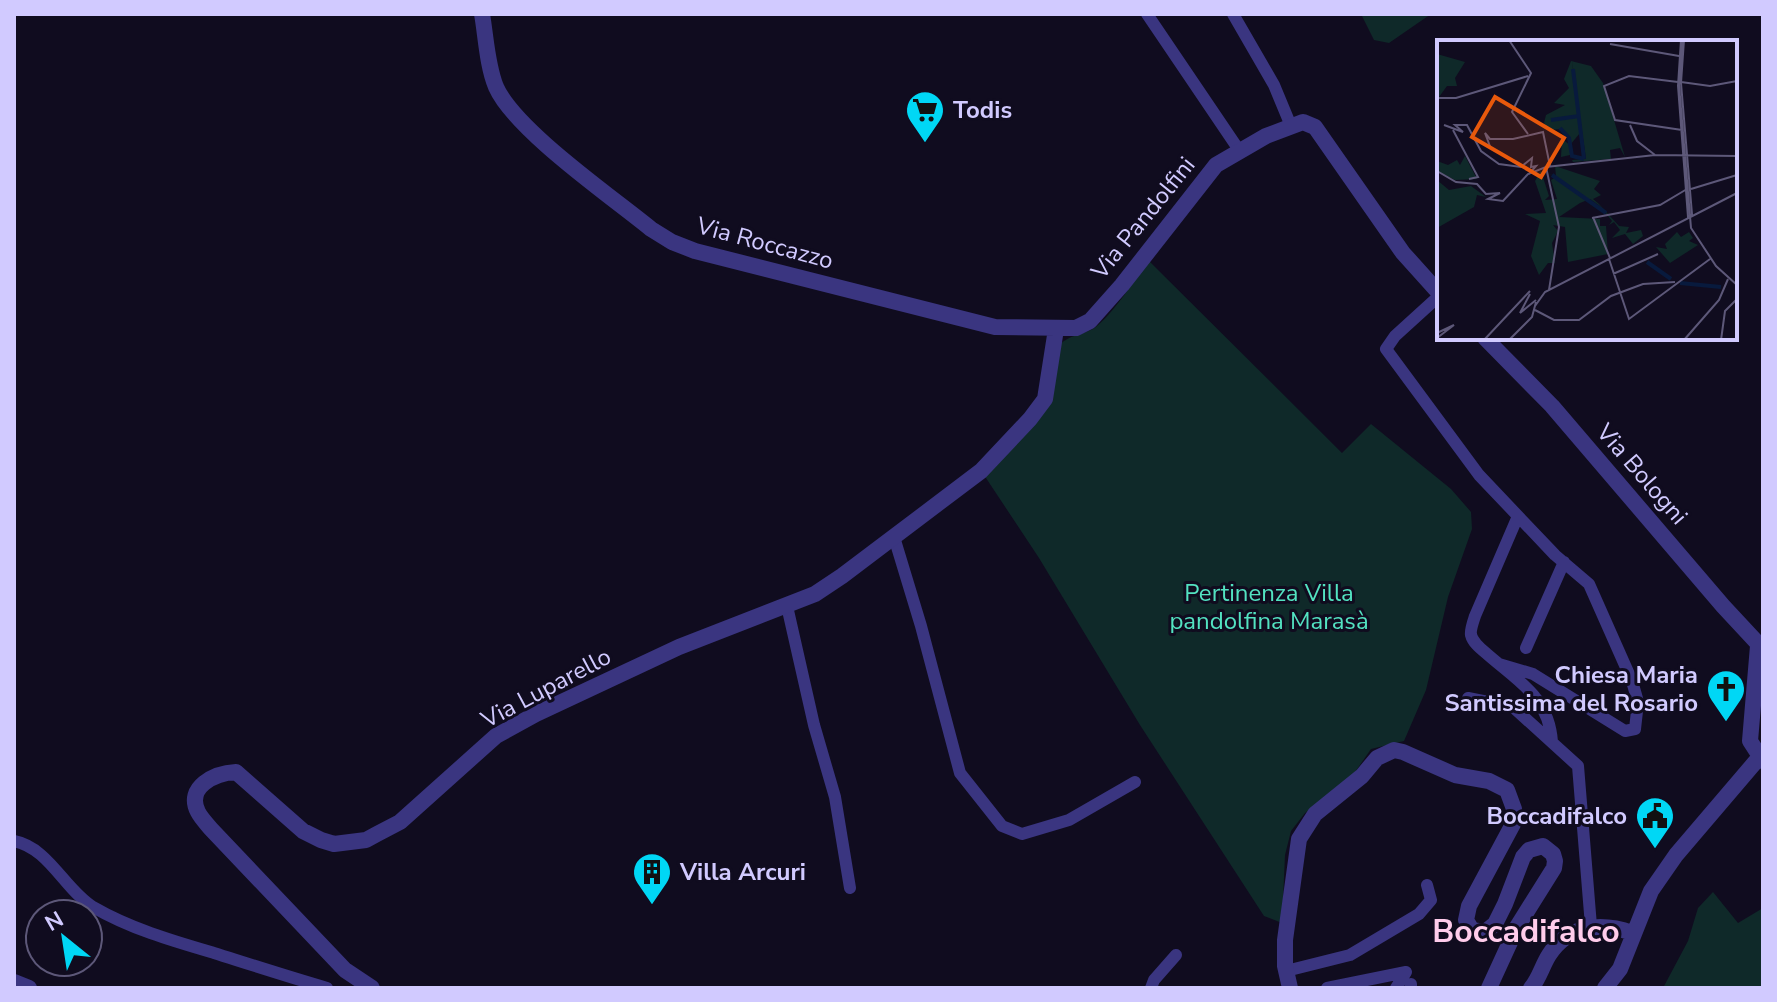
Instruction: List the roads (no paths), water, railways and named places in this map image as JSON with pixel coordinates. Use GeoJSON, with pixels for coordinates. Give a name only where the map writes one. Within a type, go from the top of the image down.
{"type":"FeatureCollection","features":[{"type":"Feature","properties":{"kind":"street","name":"Via Roccazzo"},"geometry":{"type":"LineString","coordinates":[[482,14],[496,87],[510,109],[534,134],[651,229],[672,242],[717,257],[995,327],[1056,329]]}},
{"type":"Feature","properties":{"kind":"street"},"geometry":{"type":"LineString","coordinates":[[1147,14],[1239,150]]}},
{"type":"Feature","properties":{"kind":"street"},"geometry":{"type":"LineString","coordinates":[[1233,14],[1274,85],[1291,126]]}},
{"type":"Feature","properties":{"kind":"street","name":"Via Pandolfini"},"geometry":{"type":"LineString","coordinates":[[1056,329],[1076,328],[1090,321],[1216,165],[1239,150],[1303,122],[1315,127],[1403,253],[1437,292]]}},
{"type":"Feature","properties":{"kind":"street"},"geometry":{"type":"LineString","coordinates":[[1437,296],[1395,336],[1386,349],[1463,454],[1518,516],[1589,584],[1638,702],[1635,729],[1625,731],[1533,674],[1499,664]]}},
{"type":"Feature","properties":{"kind":"street","name":"Via Luparello"},"geometry":{"type":"LineString","coordinates":[[372,988],[345,970],[211,829],[197,811],[195,800],[198,788],[209,778],[223,772],[236,772],[303,831],[334,844],[366,840],[400,822],[496,736],[679,647],[815,594],[894,537],[981,471],[1030,419],[1045,399],[1056,329]]}},
{"type":"Feature","properties":{"kind":"street","name":"Via Bologni"},"geometry":{"type":"LineString","coordinates":[[1487,340],[1552,406],[1761,647]]}},
{"type":"Feature","properties":{"kind":"street"},"geometry":{"type":"LineString","coordinates":[[1518,516],[1475,616],[1471,634],[1476,644],[1545,709],[1551,722],[1552,742]]}},
{"type":"Feature","properties":{"kind":"street"},"geometry":{"type":"LineString","coordinates":[[894,537],[960,773],[1002,826],[1022,834],[1069,820],[1135,782]]}},
{"type":"Feature","properties":{"kind":"street"},"geometry":{"type":"LineString","coordinates":[[1526,648],[1564,562]]}},
{"type":"Feature","properties":{"kind":"street"},"geometry":{"type":"LineString","coordinates":[[787,606],[814,725],[835,797],[850,888]]}},
{"type":"Feature","properties":{"kind":"street"},"geometry":{"type":"LineString","coordinates":[[1605,988],[1620,969],[1651,891],[1676,855],[1761,757],[1750,741],[1761,647]]}},
{"type":"Feature","properties":{"kind":"street"},"geometry":{"type":"LineString","coordinates":[[1468,698],[1513,707],[1578,766],[1591,926]]}},
{"type":"Feature","properties":{"kind":"street"},"geometry":{"type":"LineString","coordinates":[[1427,885],[1431,900],[1419,914],[1350,955],[1288,980],[1285,940],[1299,839],[1315,814],[1362,776],[1377,758],[1394,750],[1455,775],[1499,785],[1511,798],[1513,824],[1469,906],[1466,920],[1472,930],[1485,932],[1495,924],[1523,857],[1529,850],[1543,846],[1553,854],[1555,861],[1551,875],[1517,927],[1489,988]]}},
{"type":"Feature","properties":{"kind":"street"},"geometry":{"type":"LineString","coordinates":[[14,841],[25,843],[45,858],[91,906],[129,924],[161,938],[327,988]]}},
{"type":"Feature","properties":{"kind":"street"},"geometry":{"type":"LineString","coordinates":[[1531,988],[1549,955],[1560,941],[1573,932],[1591,926],[1613,926],[1632,933]]}},
{"type":"Feature","properties":{"kind":"street"},"geometry":{"type":"LineString","coordinates":[[1151,988],[1154,980],[1176,955]]}},
{"type":"Feature","properties":{"kind":"street"},"geometry":{"type":"LineString","coordinates":[[1327,988],[1409,981]]}},
{"type":"Feature","properties":{"kind":"street"},"geometry":{"type":"LineString","coordinates":[[1396,988],[1409,981]]}},
{"type":"Feature","properties":{"kind":"street"},"geometry":{"type":"LineString","coordinates":[[14,982],[29,988]]}},
{"type":"Feature","properties":{"kind":"place","name":"Todis"},"geometry":{"type":"Point","coordinates":[925,144]}},
{"type":"Feature","properties":{"kind":"place","name":"Chiesa Maria Santissima del Rosario"},"geometry":{"type":"Point","coordinates":[1726,723]}},
{"type":"Feature","properties":{"kind":"place","name":"Boccadifalco"},"geometry":{"type":"Point","coordinates":[1655,850]}},
{"type":"Feature","properties":{"kind":"place","name":"Villa Arcuri"},"geometry":{"type":"Point","coordinates":[652,906]}},
{"type":"Feature","properties":{"kind":"district","name":"Boccadifalco"},"geometry":{"type":"Point","coordinates":[1526,931]}},
{"type":"Feature","properties":{"kind":"park label","name":"Pertinenza Villa pandolfina Marasà"},"geometry":{"type":"Point","coordinates":[1269,607]}}]}
